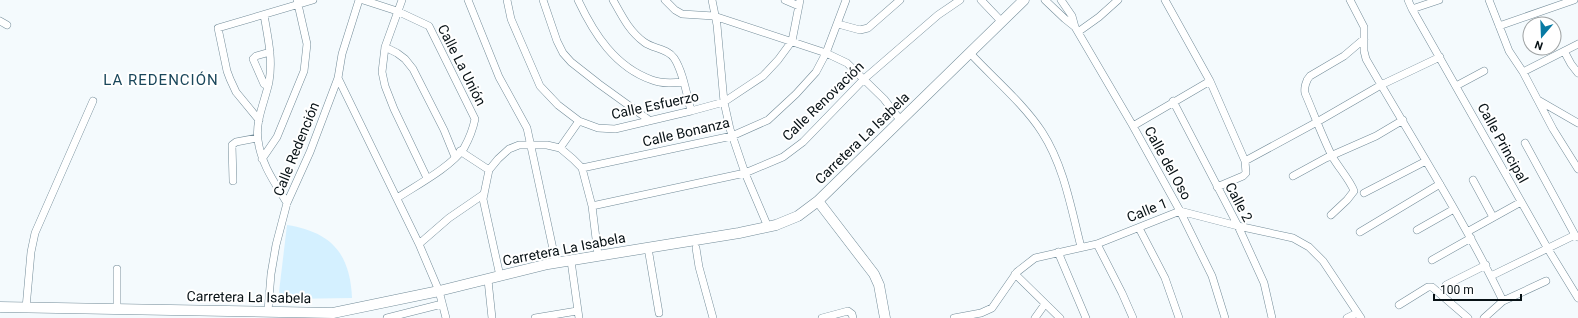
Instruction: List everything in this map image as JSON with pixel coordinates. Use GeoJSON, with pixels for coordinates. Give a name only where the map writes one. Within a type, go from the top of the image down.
{"type":"FeatureCollection","features":[{"type":"Feature","properties":{"kind":"main road","name":"Carretera La Isabela"},"geometry":{"type":"LineString","coordinates":[[0,307],[117,309],[233,315],[334,315],[556,263],[768,226],[798,216],[818,201],[901,121],[1021,1]]}},
{"type":"Feature","properties":{"kind":"main road"},"geometry":{"type":"LineString","coordinates":[[818,201],[874,274],[879,285],[885,318]]}},
{"type":"Feature","properties":{"kind":"street"},"geometry":{"type":"LineString","coordinates":[[259,120],[236,92],[230,79],[218,28],[220,26],[264,15],[298,2],[313,0]]}},
{"type":"Feature","properties":{"kind":"street","name":"Calle Redención"},"geometry":{"type":"LineString","coordinates":[[261,314],[271,274],[276,245],[288,203],[310,152],[338,78],[342,54],[359,0]]}},
{"type":"Feature","properties":{"kind":"street","name":"Calle La Unión"},"geometry":{"type":"LineString","coordinates":[[363,0],[397,11],[429,26],[474,114],[475,119],[473,130],[463,148],[440,170],[397,198]]}},
{"type":"Feature","properties":{"kind":"street"},"geometry":{"type":"LineString","coordinates":[[402,0],[385,47],[382,72],[385,86],[394,109],[427,178]]}},
{"type":"Feature","properties":{"kind":"street"},"geometry":{"type":"LineString","coordinates":[[468,0],[499,77],[528,128],[556,263]]}},
{"type":"Feature","properties":{"kind":"street","name":"Calle Esfuerzo"},"geometry":{"type":"LineString","coordinates":[[507,0],[512,19],[540,86],[558,105],[579,121],[598,128],[616,129],[724,102],[763,76],[778,60],[792,41],[800,3]]}},
{"type":"Feature","properties":{"kind":"street"},"geometry":{"type":"LineString","coordinates":[[543,0],[557,41],[563,53],[571,62],[599,84],[649,120]]}},
{"type":"Feature","properties":{"kind":"street"},"geometry":{"type":"LineString","coordinates":[[578,0],[589,22],[610,53],[616,58],[635,72],[653,81],[668,83],[683,82]]}},
{"type":"Feature","properties":{"kind":"street"},"geometry":{"type":"LineString","coordinates":[[613,0],[627,25],[636,35],[645,43],[674,57],[691,111]]}},
{"type":"Feature","properties":{"kind":"street"},"geometry":{"type":"LineString","coordinates":[[665,0],[675,10],[682,14],[714,16],[826,53],[847,63],[864,79],[901,121]]}},
{"type":"Feature","properties":{"kind":"street"},"geometry":{"type":"LineString","coordinates":[[712,0],[717,25],[724,102],[732,136],[745,173],[768,226]]}},
{"type":"Feature","properties":{"kind":"street"},"geometry":{"type":"LineString","coordinates":[[785,0],[800,3]]}},
{"type":"Feature","properties":{"kind":"street","name":"Calle Bonanza"},"geometry":{"type":"LineString","coordinates":[[582,168],[732,136],[768,120],[796,94],[816,72],[826,53],[846,0]]}},
{"type":"Feature","properties":{"kind":"street"},"geometry":{"type":"LineString","coordinates":[[838,24],[860,30],[868,28],[893,3],[900,0]]}},
{"type":"Feature","properties":{"kind":"street","name":"Calle Renovación"},"geometry":{"type":"LineString","coordinates":[[592,206],[745,173],[783,157],[803,142],[864,79],[938,15],[960,0]]}},
{"type":"Feature","properties":{"kind":"street"},"geometry":{"type":"LineString","coordinates":[[981,0],[1001,21]]}},
{"type":"Feature","properties":{"kind":"street","name":"Calle del Oso"},"geometry":{"type":"LineString","coordinates":[[1045,0],[1077,29]]}},
{"type":"Feature","properties":{"kind":"street","name":"Calle del Oso"},"geometry":{"type":"LineString","coordinates":[[1061,0],[1072,16],[1077,29],[1180,211],[1212,276],[1225,318]]}},
{"type":"Feature","properties":{"kind":"street"},"geometry":{"type":"LineString","coordinates":[[1077,29],[1099,17],[1118,0]]}},
{"type":"Feature","properties":{"kind":"street"},"geometry":{"type":"LineString","coordinates":[[1166,0],[1210,81],[1245,161],[1246,173],[1243,176],[1216,187]]}},
{"type":"Feature","properties":{"kind":"street"},"geometry":{"type":"LineString","coordinates":[[1350,0],[1364,27],[1366,59],[1440,184],[1486,265],[1504,301]]}},
{"type":"Feature","properties":{"kind":"street","name":"Calle Principal"},"geometry":{"type":"LineString","coordinates":[[1408,0],[1521,202],[1578,298]]}},
{"type":"Feature","properties":{"kind":"street"},"geometry":{"type":"LineString","coordinates":[[1412,9],[1439,0]]}},
{"type":"Feature","properties":{"kind":"street"},"geometry":{"type":"LineString","coordinates":[[1489,0],[1498,26],[1509,50],[1578,169]]}},
{"type":"Feature","properties":{"kind":"street"},"geometry":{"type":"LineString","coordinates":[[1498,26],[1574,0]]}},
{"type":"Feature","properties":{"kind":"street"},"geometry":{"type":"LineString","coordinates":[[262,158],[277,137],[304,71],[307,44],[298,2]]}},
{"type":"Feature","properties":{"kind":"street"},"geometry":{"type":"LineString","coordinates":[[264,15],[271,66],[268,86],[259,120],[257,138],[266,168],[288,203]]}},
{"type":"Feature","properties":{"kind":"street"},"geometry":{"type":"LineString","coordinates":[[1331,215],[1354,191],[1332,155],[1304,91],[1307,79],[1344,56],[1364,39]]}},
{"type":"Feature","properties":{"kind":"street"},"geometry":{"type":"LineString","coordinates":[[1523,72],[1578,44]]}},
{"type":"Feature","properties":{"kind":"street"},"geometry":{"type":"LineString","coordinates":[[385,47],[398,53],[413,68],[457,154],[489,170]]}},
{"type":"Feature","properties":{"kind":"street"},"geometry":{"type":"LineString","coordinates":[[1564,51],[1571,64],[1578,72]]}},
{"type":"Feature","properties":{"kind":"street"},"geometry":{"type":"LineString","coordinates":[[268,86],[264,84],[253,59],[256,56],[270,52]]}},
{"type":"Feature","properties":{"kind":"street"},"geometry":{"type":"LineString","coordinates":[[970,53],[1028,113],[1043,133],[1062,172],[1081,247]]}},
{"type":"Feature","properties":{"kind":"street"},"geometry":{"type":"LineString","coordinates":[[1245,161],[1381,85],[1440,57]]}},
{"type":"Feature","properties":{"kind":"street"},"geometry":{"type":"LineString","coordinates":[[1456,86],[1484,71]]}},
{"type":"Feature","properties":{"kind":"street"},"geometry":{"type":"LineString","coordinates":[[338,78],[419,244],[439,291],[446,318]]}},
{"type":"Feature","properties":{"kind":"street"},"geometry":{"type":"LineString","coordinates":[[1133,126],[1173,101],[1210,81]]}},
{"type":"Feature","properties":{"kind":"street"},"geometry":{"type":"LineString","coordinates":[[1538,100],[1578,123]]}},
{"type":"Feature","properties":{"kind":"street"},"geometry":{"type":"LineString","coordinates":[[26,308],[31,252],[35,233],[93,101]]}},
{"type":"Feature","properties":{"kind":"street","name":"Calle 2"},"geometry":{"type":"LineString","coordinates":[[1173,101],[1216,187],[1238,226],[1264,283],[1272,318]]}},
{"type":"Feature","properties":{"kind":"street"},"geometry":{"type":"LineString","coordinates":[[1293,176],[1332,155],[1366,142],[1403,120]]}},
{"type":"Feature","properties":{"kind":"street"},"geometry":{"type":"LineString","coordinates":[[560,148],[579,121]]}},
{"type":"Feature","properties":{"kind":"street"},"geometry":{"type":"LineString","coordinates":[[233,181],[232,145],[236,142],[257,138]]}},
{"type":"Feature","properties":{"kind":"street"},"geometry":{"type":"LineString","coordinates":[[1491,276],[1577,236],[1525,143]]}},
{"type":"Feature","properties":{"kind":"street"},"geometry":{"type":"LineString","coordinates":[[500,276],[487,223],[483,199],[489,170],[509,149],[519,145],[546,145],[560,148],[582,168],[592,206],[598,255]]}},
{"type":"Feature","properties":{"kind":"street"},"geometry":{"type":"LineString","coordinates":[[1364,193],[1426,161]]}},
{"type":"Feature","properties":{"kind":"street"},"geometry":{"type":"LineString","coordinates":[[1473,180],[1493,218]]}},
{"type":"Feature","properties":{"kind":"street"},"geometry":{"type":"LineString","coordinates":[[1360,232],[1440,184]]}},
{"type":"Feature","properties":{"kind":"street"},"geometry":{"type":"LineString","coordinates":[[419,244],[449,218],[484,194]]}},
{"type":"Feature","properties":{"kind":"street"},"geometry":{"type":"LineString","coordinates":[[1432,260],[1493,218],[1521,202]]}},
{"type":"Feature","properties":{"kind":"street"},"geometry":{"type":"LineString","coordinates":[[1417,230],[1454,209]]}},
{"type":"Feature","properties":{"kind":"street","name":"Calle 1"},"geometry":{"type":"LineString","coordinates":[[954,318],[981,313],[992,308],[1015,274],[1035,258],[1096,244],[1180,211],[1293,238],[1309,248],[1324,261],[1359,316]]}},
{"type":"Feature","properties":{"kind":"street"},"geometry":{"type":"LineString","coordinates":[[1139,228],[1165,278],[1180,318]]}},
{"type":"Feature","properties":{"kind":"street"},"geometry":{"type":"LineString","coordinates":[[1096,244],[1122,293],[1133,318]]}},
{"type":"Feature","properties":{"kind":"street"},"geometry":{"type":"LineString","coordinates":[[648,248],[659,313]]}},
{"type":"Feature","properties":{"kind":"street"},"geometry":{"type":"LineString","coordinates":[[696,248],[700,274],[713,318]]}},
{"type":"Feature","properties":{"kind":"street"},"geometry":{"type":"LineString","coordinates":[[1058,252],[1086,318]]}},
{"type":"Feature","properties":{"kind":"street"},"geometry":{"type":"LineString","coordinates":[[535,318],[578,314],[571,261]]}},
{"type":"Feature","properties":{"kind":"street"},"geometry":{"type":"LineString","coordinates":[[1446,285],[1486,265]]}},
{"type":"Feature","properties":{"kind":"street"},"geometry":{"type":"LineString","coordinates":[[117,268],[117,309]]}},
{"type":"Feature","properties":{"kind":"street"},"geometry":{"type":"LineString","coordinates":[[1015,274],[1060,318]]}},
{"type":"Feature","properties":{"kind":"street"},"geometry":{"type":"LineString","coordinates":[[488,280],[492,318]]}},
{"type":"Feature","properties":{"kind":"street"},"geometry":{"type":"LineString","coordinates":[[1484,318],[1504,301],[1546,281]]}},
{"type":"Feature","properties":{"kind":"street"},"geometry":{"type":"LineString","coordinates":[[1399,305],[1428,287],[1432,287],[1468,318]]}},
{"type":"Feature","properties":{"kind":"street"},"geometry":{"type":"LineString","coordinates":[[391,318],[418,315],[442,304]]}},
{"type":"Feature","properties":{"kind":"street"},"geometry":{"type":"LineString","coordinates":[[1035,318],[1045,304]]}},
{"type":"Feature","properties":{"kind":"street"},"geometry":{"type":"LineString","coordinates":[[822,318],[848,311],[852,314],[853,318]]}},
{"type":"Feature","properties":{"kind":"street"},"geometry":{"type":"LineString","coordinates":[[1347,318],[1359,316]]}},
{"type":"Feature","properties":{"kind":"shaded area"},"geometry":{"type":"Polygon","coordinates":[[[287,225],[302,228],[315,233],[326,239],[335,247],[342,257],[347,269],[352,298],[287,299],[280,296],[279,292],[287,225]]]}},
{"type":"Feature","properties":{"kind":"district","name":"LA REDENCIÓN"},"geometry":{"type":"Point","coordinates":[161,80]}}]}
